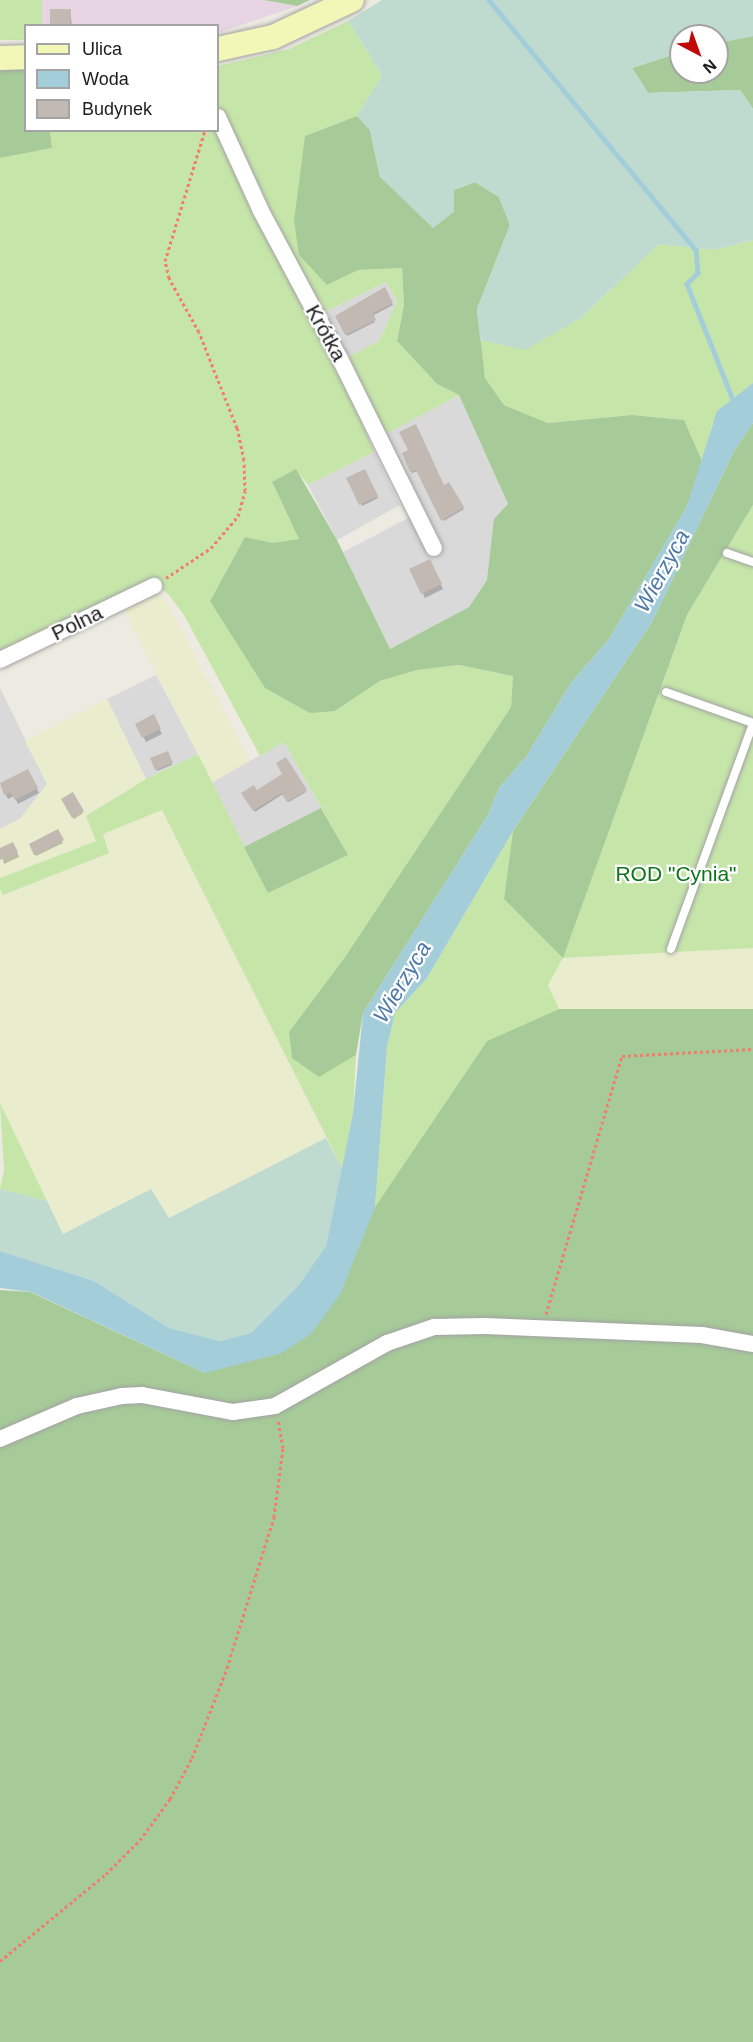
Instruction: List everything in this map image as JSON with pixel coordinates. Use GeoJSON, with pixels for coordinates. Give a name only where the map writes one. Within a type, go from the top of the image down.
{"type":"FeatureCollection","features":[{"type":"Feature","properties":{"kind":"street"},"geometry":{"type":"LineString","coordinates":[[219,49],[273,37],[352,0]]}},
{"type":"Feature","properties":{"kind":"street"},"geometry":{"type":"LineString","coordinates":[[0,58],[24,57]]}},
{"type":"Feature","properties":{"kind":"street","name":"Krótka"},"geometry":{"type":"LineString","coordinates":[[219,119],[261,211],[346,369],[434,548]]}},
{"type":"Feature","properties":{"kind":"street","name":"Polna"},"geometry":{"type":"LineString","coordinates":[[0,660],[154,586]]}},
{"type":"Feature","properties":{"kind":"street"},"geometry":{"type":"LineString","coordinates":[[0,1439],[77,1406],[122,1396],[152,1397],[233,1412],[275,1406],[410,1333],[456,1326],[702,1335],[753,1344]]}},
{"type":"Feature","properties":{"kind":"lane"},"geometry":{"type":"LineString","coordinates":[[727,553],[753,562]]}},
{"type":"Feature","properties":{"kind":"lane"},"geometry":{"type":"LineString","coordinates":[[666,692],[753,724],[671,949]]}},
{"type":"Feature","properties":{"kind":"path"},"geometry":{"type":"LineString","coordinates":[[154,586],[211,549],[238,516],[245,491],[244,460],[237,428],[199,332],[169,278],[165,261],[204,132]]}},
{"type":"Feature","properties":{"kind":"path"},"geometry":{"type":"LineString","coordinates":[[542,1328],[622,1056],[753,1049]]}},
{"type":"Feature","properties":{"kind":"path"},"geometry":{"type":"LineString","coordinates":[[0,1961],[106,1874],[140,1840],[170,1799],[192,1758],[230,1657],[274,1517],[283,1448],[275,1406]]}},
{"type":"Feature","properties":{"kind":"shaded area"},"geometry":{"type":"Polygon","coordinates":[[[42,0],[264,0],[297,6],[219,33],[219,24],[42,24],[42,0]]]}},
{"type":"Feature","properties":{"kind":"shaded area"},"geometry":{"type":"Polygon","coordinates":[[[386,282],[397,301],[379,341],[346,358],[322,313],[386,282]]]}},
{"type":"Feature","properties":{"kind":"shaded area"},"geometry":{"type":"Polygon","coordinates":[[[459,395],[508,504],[487,580],[469,607],[390,649],[343,552],[412,516],[384,435],[459,395]]]}},
{"type":"Feature","properties":{"kind":"shaded area"},"geometry":{"type":"Polygon","coordinates":[[[374,452],[400,505],[337,540],[308,485],[374,452]]]}},
{"type":"Feature","properties":{"kind":"shaded area"},"geometry":{"type":"Polygon","coordinates":[[[156,675],[198,754],[146,779],[107,699],[156,675]]]}},
{"type":"Feature","properties":{"kind":"shaded area"},"geometry":{"type":"Polygon","coordinates":[[[0,688],[47,784],[20,819],[0,829],[0,688]]]}},
{"type":"Feature","properties":{"kind":"shaded area"},"geometry":{"type":"Polygon","coordinates":[[[284,742],[321,808],[244,847],[212,782],[284,742]]]}},
{"type":"Feature","properties":{"kind":"green space"},"geometry":{"type":"Polygon","coordinates":[[[0,0],[42,0],[42,24],[24,24],[24,40],[0,40],[0,0]]]}},
{"type":"Feature","properties":{"kind":"green space"},"geometry":{"type":"Polygon","coordinates":[[[264,0],[310,0],[297,6],[264,0]]]}},
{"type":"Feature","properties":{"kind":"green space"},"geometry":{"type":"Polygon","coordinates":[[[382,0],[753,0],[753,36],[729,41],[729,24],[669,24],[669,56],[632,68],[648,93],[740,90],[753,109],[753,240],[714,250],[659,244],[581,318],[525,350],[480,340],[477,309],[510,225],[499,197],[475,182],[454,190],[454,212],[433,228],[380,177],[370,130],[357,116],[382,75],[348,21],[382,0]]]}},
{"type":"Feature","properties":{"kind":"green space"},"geometry":{"type":"Polygon","coordinates":[[[348,21],[382,75],[357,116],[305,136],[327,285],[358,270],[402,268],[404,305],[397,341],[437,384],[459,395],[384,435],[346,358],[379,341],[397,301],[386,282],[322,313],[262,205],[219,109],[219,66],[289,49],[348,21]]]}},
{"type":"Feature","properties":{"kind":"green space"},"geometry":{"type":"Polygon","coordinates":[[[753,36],[753,109],[740,90],[648,93],[632,68],[669,56],[669,84],[729,84],[729,41],[753,36]]]}},
{"type":"Feature","properties":{"kind":"green space"},"geometry":{"type":"Polygon","coordinates":[[[0,65],[24,65],[24,132],[50,132],[52,148],[0,158],[0,65]]]}},
{"type":"Feature","properties":{"kind":"green space"},"geometry":{"type":"Polygon","coordinates":[[[357,116],[370,130],[380,177],[454,190],[475,182],[499,197],[510,225],[477,309],[485,378],[504,405],[548,423],[632,415],[684,420],[703,463],[687,506],[609,639],[571,683],[526,757],[499,788],[488,815],[363,1013],[356,1055],[319,1077],[292,1058],[289,1032],[345,957],[511,707],[513,676],[459,665],[417,670],[380,681],[335,711],[310,713],[265,688],[210,601],[245,537],[273,543],[299,539],[272,482],[296,469],[337,540],[390,649],[469,607],[487,580],[494,519],[508,504],[459,395],[437,384],[397,341],[404,305],[402,268],[358,270],[327,285],[299,255],[294,221],[305,136],[357,116]]]}},
{"type":"Feature","properties":{"kind":"green space"},"geometry":{"type":"Polygon","coordinates":[[[50,132],[219,132],[342,374],[374,452],[308,485],[296,470],[272,483],[300,540],[273,543],[245,537],[210,601],[237,641],[335,711],[380,681],[417,670],[459,665],[513,676],[511,707],[345,957],[289,1032],[318,1077],[356,1055],[353,1113],[342,1168],[162,810],[103,834],[109,853],[3,895],[0,889],[0,878],[96,841],[86,816],[146,779],[198,754],[268,893],[348,855],[284,742],[260,756],[184,615],[168,594],[152,582],[0,655],[0,158],[52,148],[50,132]]]}},
{"type":"Feature","properties":{"kind":"green space"},"geometry":{"type":"Polygon","coordinates":[[[753,240],[753,383],[730,401],[712,425],[703,463],[684,420],[632,415],[548,423],[504,405],[485,378],[480,340],[525,349],[581,318],[659,244],[714,250],[753,240]]]}},
{"type":"Feature","properties":{"kind":"green space"},"geometry":{"type":"Polygon","coordinates":[[[753,423],[753,505],[687,615],[563,958],[504,899],[513,831],[652,622],[734,451],[753,423]]]}},
{"type":"Feature","properties":{"kind":"green space","name":"ROD \"Cynia\""},"geometry":{"type":"Polygon","coordinates":[[[753,505],[753,948],[563,958],[548,985],[559,1009],[487,1041],[375,1207],[387,1047],[395,1013],[427,978],[513,831],[504,899],[563,957],[687,615],[753,505]]]}},
{"type":"Feature","properties":{"kind":"green space"},"geometry":{"type":"Polygon","coordinates":[[[155,594],[167,602],[250,761],[212,782],[123,608],[155,594]]]}},
{"type":"Feature","properties":{"kind":"green space"},"geometry":{"type":"Polygon","coordinates":[[[107,699],[146,779],[86,816],[96,841],[0,878],[0,829],[20,819],[47,784],[25,741],[107,699]]]}},
{"type":"Feature","properties":{"kind":"green space"},"geometry":{"type":"Polygon","coordinates":[[[321,808],[348,855],[268,893],[244,847],[321,808]]]}},
{"type":"Feature","properties":{"kind":"green space"},"geometry":{"type":"Polygon","coordinates":[[[162,810],[326,1138],[168,1218],[151,1189],[62,1234],[0,1103],[0,889],[3,895],[109,853],[103,834],[162,810]]]}},
{"type":"Feature","properties":{"kind":"green space"},"geometry":{"type":"Polygon","coordinates":[[[753,948],[753,1009],[559,1009],[548,985],[563,958],[753,948]]]}},
{"type":"Feature","properties":{"kind":"green space"},"geometry":{"type":"Polygon","coordinates":[[[559,1009],[753,1009],[753,2042],[0,2042],[0,1290],[30,1292],[205,1373],[356,1248],[375,1207],[487,1041],[559,1009]]]}},
{"type":"Feature","properties":{"kind":"green space"},"geometry":{"type":"Polygon","coordinates":[[[0,1103],[47,1201],[0,1189],[4,1170],[0,1103]]]}},
{"type":"Feature","properties":{"kind":"green space"},"geometry":{"type":"Polygon","coordinates":[[[326,1138],[342,1168],[326,1246],[298,1286],[251,1333],[220,1341],[169,1328],[94,1281],[0,1251],[0,1189],[47,1201],[63,1234],[151,1189],[169,1218],[326,1138]]]}},
{"type":"Feature","properties":{"kind":"water","name":"Wierzyca"},"geometry":{"type":"Polygon","coordinates":[[[753,383],[753,423],[734,451],[652,622],[513,831],[427,978],[395,1013],[387,1047],[375,1207],[341,1293],[311,1334],[282,1353],[205,1373],[31,1292],[0,1288],[0,1251],[94,1281],[169,1328],[220,1341],[251,1333],[298,1286],[326,1246],[353,1113],[363,1013],[488,815],[499,788],[526,757],[571,683],[609,639],[687,506],[717,411],[753,383]]]}},
{"type":"Feature","properties":{"kind":"building"},"geometry":{"type":"Polygon","coordinates":[[[50,9],[71,9],[70,24],[50,24],[50,9]]]}},
{"type":"Feature","properties":{"kind":"building"},"geometry":{"type":"Polygon","coordinates":[[[385,287],[393,303],[373,313],[376,320],[345,335],[335,316],[385,287]]]}},
{"type":"Feature","properties":{"kind":"building"},"geometry":{"type":"Polygon","coordinates":[[[416,424],[444,485],[449,482],[464,507],[441,521],[416,470],[410,472],[402,453],[408,450],[399,432],[416,424]]]}},
{"type":"Feature","properties":{"kind":"building"},"geometry":{"type":"Polygon","coordinates":[[[365,469],[378,496],[359,505],[346,478],[365,469]]]}},
{"type":"Feature","properties":{"kind":"building"},"geometry":{"type":"Polygon","coordinates":[[[430,559],[442,584],[421,594],[409,569],[430,559]]]}},
{"type":"Feature","properties":{"kind":"building"},"geometry":{"type":"Polygon","coordinates":[[[154,714],[161,729],[142,738],[135,724],[154,714]]]}},
{"type":"Feature","properties":{"kind":"building"},"geometry":{"type":"Polygon","coordinates":[[[168,751],[173,763],[155,770],[150,758],[168,751]]]}},
{"type":"Feature","properties":{"kind":"building"},"geometry":{"type":"Polygon","coordinates":[[[286,757],[307,790],[287,802],[281,793],[253,811],[241,793],[254,785],[257,790],[282,774],[276,763],[286,757]]]}},
{"type":"Feature","properties":{"kind":"building"},"geometry":{"type":"Polygon","coordinates":[[[28,769],[38,788],[15,800],[10,792],[4,795],[0,783],[28,769]]]}},
{"type":"Feature","properties":{"kind":"building"},"geometry":{"type":"Polygon","coordinates":[[[73,792],[84,811],[72,818],[61,799],[73,792]]]}},
{"type":"Feature","properties":{"kind":"building"},"geometry":{"type":"Polygon","coordinates":[[[58,829],[64,840],[34,855],[29,844],[58,829]]]}},
{"type":"Feature","properties":{"kind":"building"},"geometry":{"type":"Polygon","coordinates":[[[13,842],[18,852],[0,860],[0,848],[13,842]]]}},
{"type":"Feature","properties":{"kind":"waterway"},"geometry":{"type":"LineString","coordinates":[[489,0],[696,250],[698,273],[687,284],[734,402]]}}]}
